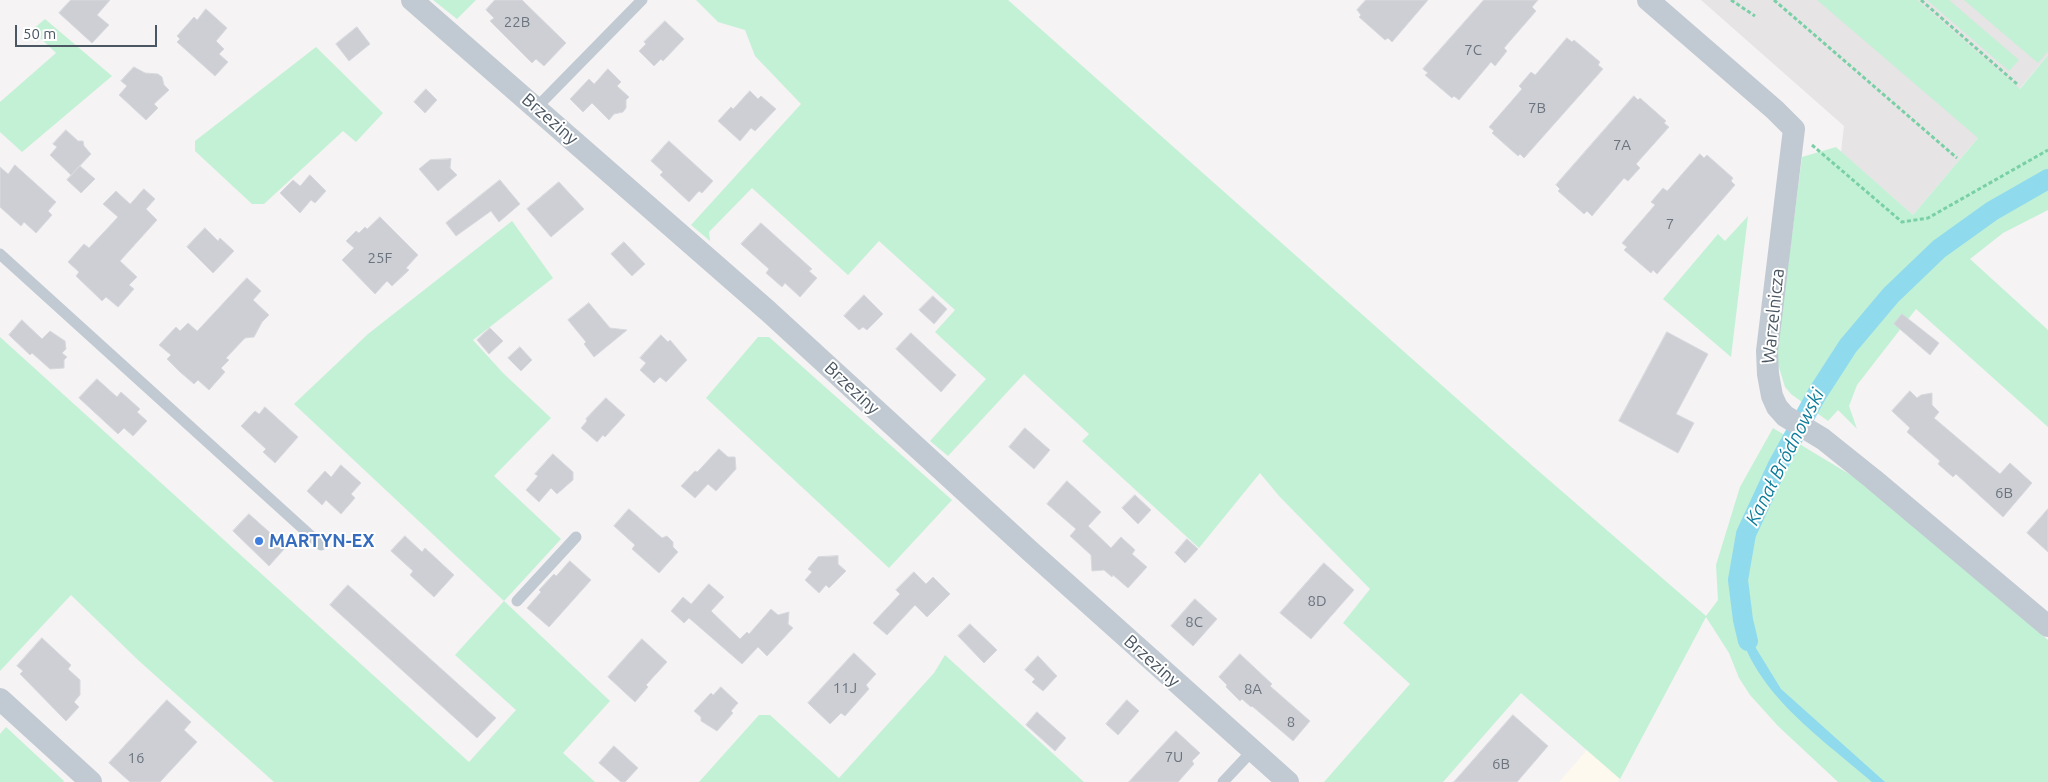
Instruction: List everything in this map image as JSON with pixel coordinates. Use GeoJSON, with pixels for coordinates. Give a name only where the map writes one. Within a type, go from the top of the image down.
{"type":"FeatureCollection","features":[{"type":"Feature","properties":{"kind":"street","name":"Brzeziny"},"geometry":{"type":"LineString","coordinates":[[412,0],[768,311],[1037,558],[1288,782]]}},
{"type":"Feature","properties":{"kind":"street"},"geometry":{"type":"LineString","coordinates":[[1648,0],[1775,110],[1794,130]]}},
{"type":"Feature","properties":{"kind":"street","name":"Warzelnicza"},"geometry":{"type":"LineString","coordinates":[[1794,130],[1767,350],[1768,374],[1772,396],[1777,407],[1785,416],[1823,439],[1874,479],[2048,626]]}},
{"type":"Feature","properties":{"kind":"street"},"geometry":{"type":"LineString","coordinates":[[0,698],[91,782]]}},
{"type":"Feature","properties":{"kind":"lane"},"geometry":{"type":"LineString","coordinates":[[536,107],[642,0]]}},
{"type":"Feature","properties":{"kind":"lane"},"geometry":{"type":"LineString","coordinates":[[0,254],[321,545]]}},
{"type":"Feature","properties":{"kind":"lane"},"geometry":{"type":"LineString","coordinates":[[518,600],[576,537]]}},
{"type":"Feature","properties":{"kind":"lane"},"geometry":{"type":"LineString","coordinates":[[1223,782],[1253,750]]}},
{"type":"Feature","properties":{"kind":"path"},"geometry":{"type":"LineString","coordinates":[[1731,0],[1755,16]]}},
{"type":"Feature","properties":{"kind":"path"},"geometry":{"type":"LineString","coordinates":[[1738,6],[1742,0]]}},
{"type":"Feature","properties":{"kind":"path"},"geometry":{"type":"LineString","coordinates":[[1774,0],[1957,158]]}},
{"type":"Feature","properties":{"kind":"path"},"geometry":{"type":"LineString","coordinates":[[1921,0],[2018,84]]}},
{"type":"Feature","properties":{"kind":"path"},"geometry":{"type":"LineString","coordinates":[[1794,130],[1902,222],[1928,218],[2048,150]]}},
{"type":"Feature","properties":{"kind":"shaded area"},"geometry":{"type":"Polygon","coordinates":[[[1701,0],[2048,0],[2048,55],[1913,215],[1841,152],[1844,126],[1701,0]]]}},
{"type":"Feature","properties":{"kind":"shaded area"},"geometry":{"type":"Polygon","coordinates":[[[1587,750],[1620,779],[1618,782],[1559,782],[1587,750]]]}},
{"type":"Feature","properties":{"kind":"green space"},"geometry":{"type":"Polygon","coordinates":[[[433,0],[476,0],[457,19],[433,0]]]}},
{"type":"Feature","properties":{"kind":"green space"},"geometry":{"type":"Polygon","coordinates":[[[696,0],[1008,0],[1535,468],[1706,616],[1718,600],[1716,565],[1740,487],[1773,428],[1897,503],[2008,606],[2048,640],[2048,782],[1838,782],[1778,726],[1750,695],[1739,678],[1729,653],[1706,617],[1620,779],[1521,693],[1443,782],[1324,782],[1410,684],[1343,623],[1370,589],[1279,496],[1260,473],[1199,548],[1082,441],[1089,434],[1024,374],[948,456],[930,441],[986,379],[935,332],[955,310],[879,241],[848,275],[752,188],[709,232],[710,241],[691,225],[801,104],[755,56],[745,30],[718,22],[696,0]]]}},
{"type":"Feature","properties":{"kind":"green space"},"geometry":{"type":"Polygon","coordinates":[[[1817,0],[1917,0],[2020,89],[2048,55],[2048,210],[2003,233],[1970,259],[2048,330],[2048,427],[1916,309],[1857,385],[1849,406],[1857,429],[1838,410],[1828,421],[1791,394],[1785,387],[1776,358],[1802,157],[1836,147],[1913,215],[1978,138],[1817,0]]]}},
{"type":"Feature","properties":{"kind":"green space"},"geometry":{"type":"Polygon","coordinates":[[[1927,0],[1949,0],[2019,60],[2009,71],[1927,0]]]}},
{"type":"Feature","properties":{"kind":"green space"},"geometry":{"type":"Polygon","coordinates":[[[1964,0],[2048,0],[2048,51],[2038,63],[1964,0]]]}},
{"type":"Feature","properties":{"kind":"green space"},"geometry":{"type":"Polygon","coordinates":[[[45,19],[112,76],[22,152],[0,132],[0,102],[56,53],[32,30],[45,19]]]}},
{"type":"Feature","properties":{"kind":"green space"},"geometry":{"type":"Polygon","coordinates":[[[316,47],[383,113],[356,142],[343,131],[264,204],[252,204],[195,151],[195,141],[316,47]]]}},
{"type":"Feature","properties":{"kind":"green space"},"geometry":{"type":"Polygon","coordinates":[[[1748,216],[1731,357],[1663,299],[1718,234],[1725,241],[1748,216]]]}},
{"type":"Feature","properties":{"kind":"green space"},"geometry":{"type":"Polygon","coordinates":[[[512,221],[553,278],[473,340],[503,373],[551,418],[494,476],[561,539],[504,601],[294,404],[368,334],[512,221]]]}},
{"type":"Feature","properties":{"kind":"green space"},"geometry":{"type":"Polygon","coordinates":[[[0,337],[469,762],[516,710],[455,655],[504,601],[610,701],[563,753],[595,782],[274,782],[138,660],[71,595],[0,671],[0,337]]]}},
{"type":"Feature","properties":{"kind":"green space"},"geometry":{"type":"Polygon","coordinates":[[[758,337],[769,337],[952,500],[889,568],[706,398],[758,337]]]}},
{"type":"Feature","properties":{"kind":"green space"},"geometry":{"type":"Polygon","coordinates":[[[945,655],[1084,782],[699,782],[759,715],[770,715],[839,778],[934,673],[945,655]]]}},
{"type":"Feature","properties":{"kind":"green space"},"geometry":{"type":"Polygon","coordinates":[[[6,727],[64,781],[0,782],[0,734],[6,727]]]}},
{"type":"Feature","properties":{"kind":"water"},"geometry":{"type":"Polygon","coordinates":[[[1746,614],[1754,645],[1781,689],[1885,782],[1872,782],[1809,728],[1771,689],[1755,667],[1743,642],[1736,616],[1746,614]]]}},
{"type":"Feature","properties":{"kind":"building"},"geometry":{"type":"Polygon","coordinates":[[[71,0],[110,0],[97,15],[109,25],[92,43],[59,13],[71,0]]]}},
{"type":"Feature","properties":{"kind":"building"},"geometry":{"type":"Polygon","coordinates":[[[495,0],[522,0],[566,43],[544,66],[536,59],[532,63],[490,21],[494,18],[486,10],[495,0]]]}},
{"type":"Feature","properties":{"kind":"building"},"geometry":{"type":"Polygon","coordinates":[[[1366,0],[1428,0],[1392,42],[1388,38],[1385,40],[1359,17],[1361,15],[1357,10],[1366,0]]]}},
{"type":"Feature","properties":{"kind":"building"},"geometry":{"type":"Polygon","coordinates":[[[1484,0],[1538,0],[1532,7],[1536,11],[1504,48],[1507,51],[1495,66],[1491,62],[1459,100],[1454,96],[1452,98],[1425,75],[1428,73],[1423,69],[1484,0]]]}},
{"type":"Feature","properties":{"kind":"building"},"geometry":{"type":"Polygon","coordinates":[[[206,9],[227,28],[216,41],[224,49],[219,54],[228,62],[215,76],[177,42],[180,39],[177,36],[194,17],[197,20],[206,9]]]}},
{"type":"Feature","properties":{"kind":"building"},"geometry":{"type":"Polygon","coordinates":[[[665,21],[684,39],[663,61],[661,59],[654,66],[639,51],[646,44],[644,42],[665,21]]]}},
{"type":"Feature","properties":{"kind":"building"},"geometry":{"type":"Polygon","coordinates":[[[357,27],[370,44],[349,61],[336,44],[357,27]]]}},
{"type":"Feature","properties":{"kind":"building"},"geometry":{"type":"Polygon","coordinates":[[[1567,38],[1572,42],[1574,40],[1600,62],[1598,65],[1603,69],[1524,158],[1520,154],[1518,156],[1492,133],[1494,131],[1489,127],[1522,89],[1519,86],[1531,72],[1535,75],[1567,38]]]}},
{"type":"Feature","properties":{"kind":"building"},"geometry":{"type":"Polygon","coordinates":[[[134,67],[145,73],[158,74],[162,77],[164,85],[169,90],[154,104],[158,108],[146,120],[119,95],[127,86],[121,81],[134,67]]]}},
{"type":"Feature","properties":{"kind":"building"},"geometry":{"type":"Polygon","coordinates":[[[608,69],[621,82],[617,86],[629,97],[626,100],[626,108],[623,112],[614,114],[609,120],[592,103],[583,112],[570,99],[589,79],[594,84],[608,69]]]}},
{"type":"Feature","properties":{"kind":"building"},"geometry":{"type":"Polygon","coordinates":[[[426,89],[437,100],[425,113],[414,102],[426,89]]]}},
{"type":"Feature","properties":{"kind":"building"},"geometry":{"type":"Polygon","coordinates":[[[750,91],[758,99],[761,96],[776,109],[755,131],[751,128],[740,141],[718,121],[731,107],[733,109],[750,91]]]}},
{"type":"Feature","properties":{"kind":"building"},"geometry":{"type":"Polygon","coordinates":[[[1634,96],[1638,100],[1640,98],[1666,121],[1664,123],[1669,127],[1636,164],[1640,168],[1628,181],[1624,178],[1592,216],[1587,211],[1584,214],[1558,191],[1560,189],[1556,185],[1634,96]]]}},
{"type":"Feature","properties":{"kind":"building"},"geometry":{"type":"Polygon","coordinates":[[[66,130],[78,141],[83,141],[84,146],[91,154],[71,175],[50,155],[57,147],[53,144],[66,130]]]}},
{"type":"Feature","properties":{"kind":"building"},"geometry":{"type":"Polygon","coordinates":[[[669,141],[713,181],[702,193],[699,191],[689,202],[660,175],[663,172],[651,161],[669,141]]]}},
{"type":"Feature","properties":{"kind":"building"},"geometry":{"type":"Polygon","coordinates":[[[1700,154],[1704,158],[1707,155],[1733,178],[1731,181],[1735,185],[1657,274],[1653,270],[1651,273],[1624,250],[1627,247],[1622,243],[1655,205],[1651,202],[1663,188],[1667,191],[1700,154]]]}},
{"type":"Feature","properties":{"kind":"building"},"geometry":{"type":"Polygon","coordinates":[[[451,159],[450,168],[457,175],[438,191],[419,169],[430,160],[451,159]]]}},
{"type":"Feature","properties":{"kind":"building"},"geometry":{"type":"Polygon","coordinates":[[[15,165],[56,202],[48,211],[52,215],[36,233],[24,222],[21,226],[0,207],[0,167],[8,174],[15,165]]]}},
{"type":"Feature","properties":{"kind":"building"},"geometry":{"type":"Polygon","coordinates":[[[80,166],[95,179],[81,193],[67,180],[80,166]]]}},
{"type":"Feature","properties":{"kind":"building"},"geometry":{"type":"Polygon","coordinates":[[[310,175],[326,191],[315,203],[311,200],[300,213],[280,193],[293,180],[300,186],[310,175]]]}},
{"type":"Feature","properties":{"kind":"building"},"geometry":{"type":"Polygon","coordinates":[[[500,180],[520,204],[499,222],[491,211],[456,236],[446,223],[500,180]]]}},
{"type":"Feature","properties":{"kind":"building"},"geometry":{"type":"Polygon","coordinates":[[[559,182],[584,209],[551,237],[527,209],[559,182]]]}},
{"type":"Feature","properties":{"kind":"building"},"geometry":{"type":"Polygon","coordinates":[[[144,189],[155,199],[146,209],[157,220],[120,261],[137,277],[129,285],[134,289],[118,307],[106,297],[102,301],[76,276],[79,272],[68,262],[84,244],[89,248],[118,217],[103,204],[116,191],[130,204],[144,189]]]}},
{"type":"Feature","properties":{"kind":"building"},"geometry":{"type":"Polygon","coordinates":[[[380,217],[418,255],[406,268],[409,270],[392,286],[387,281],[375,294],[342,260],[354,248],[346,241],[356,231],[359,233],[365,227],[367,229],[380,217]]]}},
{"type":"Feature","properties":{"kind":"building"},"geometry":{"type":"Polygon","coordinates":[[[761,223],[812,269],[809,271],[817,278],[800,297],[785,283],[782,287],[766,273],[769,269],[741,244],[761,223]]]}},
{"type":"Feature","properties":{"kind":"building"},"geometry":{"type":"Polygon","coordinates":[[[205,228],[218,241],[220,238],[234,251],[213,273],[187,247],[205,228]]]}},
{"type":"Feature","properties":{"kind":"building"},"geometry":{"type":"Polygon","coordinates":[[[624,242],[645,264],[632,276],[611,254],[624,242]]]}},
{"type":"Feature","properties":{"kind":"building"},"geometry":{"type":"Polygon","coordinates":[[[247,278],[261,291],[253,300],[269,315],[262,322],[254,337],[245,338],[226,358],[229,360],[221,368],[225,372],[209,390],[198,380],[194,384],[167,359],[171,355],[159,345],[176,327],[180,331],[188,323],[197,331],[247,278]]]}},
{"type":"Feature","properties":{"kind":"building"},"geometry":{"type":"Polygon","coordinates":[[[864,295],[883,314],[867,330],[863,327],[859,330],[844,316],[864,295]]]}},
{"type":"Feature","properties":{"kind":"building"},"geometry":{"type":"Polygon","coordinates":[[[933,296],[947,309],[934,324],[919,310],[933,296]]]}},
{"type":"Feature","properties":{"kind":"building"},"geometry":{"type":"Polygon","coordinates":[[[589,303],[610,328],[627,330],[594,357],[584,344],[586,342],[568,320],[589,303]]]}},
{"type":"Feature","properties":{"kind":"building"},"geometry":{"type":"Polygon","coordinates":[[[1902,314],[1939,343],[1930,355],[1894,324],[1902,314]]]}},
{"type":"Feature","properties":{"kind":"building"},"geometry":{"type":"Polygon","coordinates":[[[22,320],[42,339],[50,331],[65,341],[66,349],[62,353],[67,357],[64,360],[64,368],[50,369],[32,353],[30,355],[9,335],[22,320]]]}},
{"type":"Feature","properties":{"kind":"building"},"geometry":{"type":"Polygon","coordinates":[[[490,328],[503,341],[489,354],[477,340],[490,328]]]}},
{"type":"Feature","properties":{"kind":"building"},"geometry":{"type":"Polygon","coordinates":[[[1667,332],[1708,354],[1676,414],[1694,423],[1678,453],[1619,421],[1667,332]]]}},
{"type":"Feature","properties":{"kind":"building"},"geometry":{"type":"Polygon","coordinates":[[[911,333],[956,375],[941,392],[896,349],[911,333]]]}},
{"type":"Feature","properties":{"kind":"building"},"geometry":{"type":"Polygon","coordinates":[[[661,335],[668,342],[670,340],[687,360],[666,382],[660,377],[654,383],[640,370],[646,363],[640,358],[661,335]]]}},
{"type":"Feature","properties":{"kind":"building"},"geometry":{"type":"Polygon","coordinates":[[[520,347],[532,360],[521,371],[508,358],[520,347]]]}},
{"type":"Feature","properties":{"kind":"building"},"geometry":{"type":"Polygon","coordinates":[[[97,379],[117,397],[121,392],[140,409],[137,412],[147,421],[133,436],[124,428],[118,434],[79,398],[97,379]]]}},
{"type":"Feature","properties":{"kind":"building"},"geometry":{"type":"Polygon","coordinates":[[[1910,391],[1917,398],[1921,395],[1932,393],[1932,405],[1939,412],[1934,418],[2000,474],[2010,463],[2032,483],[2003,517],[1956,474],[1953,477],[1938,464],[1940,461],[1907,432],[1910,428],[1892,411],[1910,391]]]}},
{"type":"Feature","properties":{"kind":"building"},"geometry":{"type":"Polygon","coordinates":[[[606,398],[625,415],[605,437],[603,435],[597,442],[581,428],[587,421],[586,419],[606,398]]]}},
{"type":"Feature","properties":{"kind":"building"},"geometry":{"type":"Polygon","coordinates":[[[265,407],[298,437],[275,463],[263,452],[266,449],[241,426],[255,411],[259,414],[265,407]]]}},
{"type":"Feature","properties":{"kind":"building"},"geometry":{"type":"Polygon","coordinates":[[[1025,428],[1050,450],[1034,469],[1009,447],[1025,428]]]}},
{"type":"Feature","properties":{"kind":"building"},"geometry":{"type":"Polygon","coordinates":[[[719,449],[728,457],[735,457],[736,469],[716,491],[708,484],[695,498],[681,486],[719,449]]]}},
{"type":"Feature","properties":{"kind":"building"},"geometry":{"type":"Polygon","coordinates":[[[553,454],[573,472],[573,480],[557,494],[551,488],[539,502],[526,490],[538,476],[535,474],[553,454]]]}},
{"type":"Feature","properties":{"kind":"building"},"geometry":{"type":"Polygon","coordinates":[[[341,465],[361,483],[351,494],[355,498],[341,514],[326,500],[322,505],[307,491],[325,471],[331,477],[341,465]]]}},
{"type":"Feature","properties":{"kind":"building"},"geometry":{"type":"Polygon","coordinates":[[[1067,481],[1101,512],[1088,526],[1111,548],[1121,537],[1135,550],[1132,554],[1147,567],[1128,588],[1104,570],[1092,571],[1091,555],[1070,536],[1076,529],[1047,504],[1067,481]]]}},
{"type":"Feature","properties":{"kind":"building"},"geometry":{"type":"Polygon","coordinates":[[[1135,495],[1151,510],[1138,524],[1122,508],[1135,495]]]}},
{"type":"Feature","properties":{"kind":"building"},"geometry":{"type":"Polygon","coordinates":[[[629,509],[662,538],[667,536],[673,542],[673,547],[678,552],[659,573],[632,549],[635,545],[614,526],[629,509]]]}},
{"type":"Feature","properties":{"kind":"building"},"geometry":{"type":"Polygon","coordinates":[[[2048,509],[2048,552],[2027,533],[2048,509]]]}},
{"type":"Feature","properties":{"kind":"building"},"geometry":{"type":"Polygon","coordinates":[[[249,514],[286,547],[269,566],[233,531],[249,514]]]}},
{"type":"Feature","properties":{"kind":"building"},"geometry":{"type":"Polygon","coordinates":[[[405,536],[422,552],[425,548],[454,575],[434,597],[410,575],[413,571],[391,551],[405,536]]]}},
{"type":"Feature","properties":{"kind":"building"},"geometry":{"type":"Polygon","coordinates":[[[1187,539],[1198,549],[1185,563],[1175,553],[1187,539]]]}},
{"type":"Feature","properties":{"kind":"building"},"geometry":{"type":"Polygon","coordinates":[[[838,556],[838,564],[846,571],[829,588],[826,585],[819,593],[805,580],[812,572],[808,569],[818,557],[838,556]]]}},
{"type":"Feature","properties":{"kind":"building"},"geometry":{"type":"Polygon","coordinates":[[[570,561],[591,580],[549,627],[527,608],[541,592],[539,590],[570,561]]]}},
{"type":"Feature","properties":{"kind":"building"},"geometry":{"type":"Polygon","coordinates":[[[1324,563],[1354,590],[1311,639],[1280,613],[1324,563]]]}},
{"type":"Feature","properties":{"kind":"building"},"geometry":{"type":"Polygon","coordinates":[[[914,572],[926,584],[933,577],[950,594],[927,617],[915,605],[887,635],[873,623],[900,594],[896,590],[914,572]]]}},
{"type":"Feature","properties":{"kind":"building"},"geometry":{"type":"Polygon","coordinates":[[[709,584],[724,597],[711,611],[740,639],[747,632],[749,634],[771,609],[778,615],[789,612],[788,624],[793,628],[767,656],[758,647],[742,664],[689,618],[684,623],[671,611],[683,597],[691,604],[709,584]]]}},
{"type":"Feature","properties":{"kind":"building"},"geometry":{"type":"Polygon","coordinates":[[[348,585],[496,718],[477,738],[330,605],[348,585]]]}},
{"type":"Feature","properties":{"kind":"building"},"geometry":{"type":"Polygon","coordinates":[[[1195,599],[1217,619],[1193,646],[1171,626],[1195,599]]]}},
{"type":"Feature","properties":{"kind":"building"},"geometry":{"type":"Polygon","coordinates":[[[970,624],[997,650],[984,663],[958,636],[970,624]]]}},
{"type":"Feature","properties":{"kind":"building"},"geometry":{"type":"Polygon","coordinates":[[[42,638],[71,665],[68,669],[80,680],[80,695],[74,702],[79,707],[66,721],[20,674],[23,671],[17,666],[42,638]]]}},
{"type":"Feature","properties":{"kind":"building"},"geometry":{"type":"Polygon","coordinates":[[[642,639],[667,662],[646,685],[648,687],[635,702],[608,677],[642,639]]]}},
{"type":"Feature","properties":{"kind":"building"},"geometry":{"type":"Polygon","coordinates":[[[854,653],[876,674],[866,685],[869,689],[845,716],[841,713],[830,724],[808,703],[854,653]]]}},
{"type":"Feature","properties":{"kind":"building"},"geometry":{"type":"Polygon","coordinates":[[[1240,654],[1272,684],[1270,686],[1310,721],[1293,741],[1252,706],[1242,699],[1240,701],[1219,677],[1240,654]]]}},
{"type":"Feature","properties":{"kind":"building"},"geometry":{"type":"Polygon","coordinates":[[[1038,656],[1057,676],[1043,691],[1032,682],[1035,679],[1025,670],[1038,656]]]}},
{"type":"Feature","properties":{"kind":"building"},"geometry":{"type":"Polygon","coordinates":[[[721,687],[738,703],[731,711],[733,713],[717,731],[701,721],[701,717],[694,711],[711,693],[713,695],[721,687]]]}},
{"type":"Feature","properties":{"kind":"building"},"geometry":{"type":"Polygon","coordinates":[[[167,700],[191,722],[184,730],[197,742],[160,782],[130,782],[109,763],[167,700]]]}},
{"type":"Feature","properties":{"kind":"building"},"geometry":{"type":"Polygon","coordinates":[[[1127,700],[1139,711],[1118,735],[1106,724],[1127,700]]]}},
{"type":"Feature","properties":{"kind":"building"},"geometry":{"type":"Polygon","coordinates":[[[1037,712],[1066,738],[1055,751],[1026,725],[1037,712]]]}},
{"type":"Feature","properties":{"kind":"building"},"geometry":{"type":"Polygon","coordinates":[[[1513,715],[1548,746],[1517,782],[1454,782],[1513,715]]]}},
{"type":"Feature","properties":{"kind":"building"},"geometry":{"type":"Polygon","coordinates":[[[1176,731],[1200,753],[1192,761],[1194,764],[1178,782],[1129,782],[1176,731]]]}},
{"type":"Feature","properties":{"kind":"building"},"geometry":{"type":"Polygon","coordinates":[[[614,746],[638,768],[625,782],[621,782],[599,763],[614,746]]]}},
{"type":"Feature","properties":{"kind":"waterway","name":"Kanał Bródnowski"},"geometry":{"type":"LineString","coordinates":[[1748,641],[1743,620],[1738,580],[1746,534],[1778,465],[1817,394],[1848,346],[1891,295],[1939,249],[1992,211],[2048,179]]}},
{"type":"Feature","properties":{"kind":"place","name":"MARTYN-EX"},"geometry":{"type":"Point","coordinates":[259,541]}}]}
